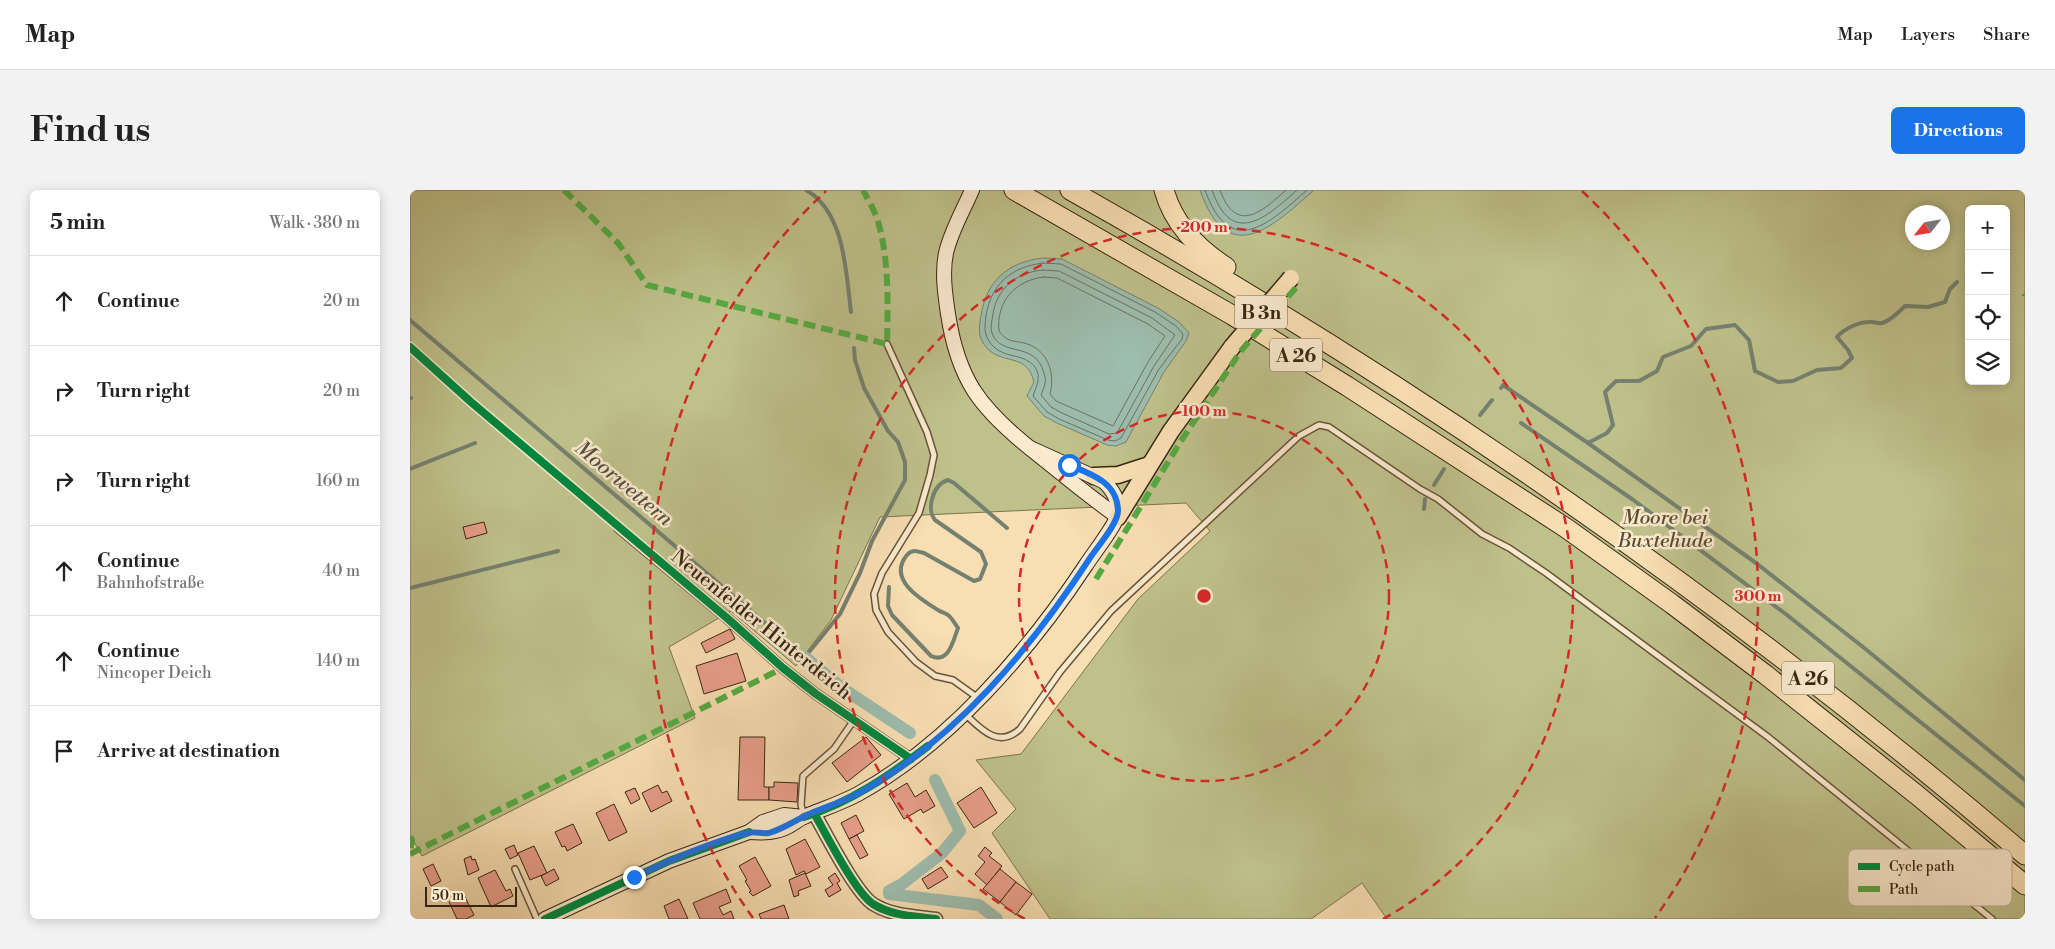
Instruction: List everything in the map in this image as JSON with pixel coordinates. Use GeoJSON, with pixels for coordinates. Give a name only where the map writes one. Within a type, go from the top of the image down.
{"type":"FeatureCollection","features":[{"type":"Feature","properties":{"kind":"highway","name":"A 26"},"geometry":{"type":"LineString","coordinates":[[1014,190],[1232,315],[1566,528],[1672,604],[1873,759],[1982,849]]}},
{"type":"Feature","properties":{"kind":"highway","name":"A 26"},"geometry":{"type":"LineString","coordinates":[[1070,190],[1296,322],[1532,466],[1583,512],[1795,668],[2025,855]]}},
{"type":"Feature","properties":{"kind":"highway"},"geometry":{"type":"LineString","coordinates":[[1164,190],[1178,221],[1205,252],[1377,359],[1470,428]]}},
{"type":"Feature","properties":{"kind":"highway","name":"A 26"},"geometry":{"type":"LineString","coordinates":[[2012,874],[2025,885]]}},
{"type":"Feature","properties":{"kind":"main road"},"geometry":{"type":"LineString","coordinates":[[972,190],[952,233],[944,263],[946,305],[954,346],[966,376],[983,403],[1003,427],[1062,476],[1118,517]]}},
{"type":"Feature","properties":{"kind":"main road","name":"B 3n"},"geometry":{"type":"LineString","coordinates":[[1149,465],[1171,430],[1232,346],[1291,278]]}},
{"type":"Feature","properties":{"kind":"main road"},"geometry":{"type":"LineString","coordinates":[[1030,448],[1103,481],[1111,488],[1117,501],[1118,517]]}},
{"type":"Feature","properties":{"kind":"main road"},"geometry":{"type":"LineString","coordinates":[[1094,476],[1118,475],[1149,465]]}},
{"type":"Feature","properties":{"kind":"main road"},"geometry":{"type":"LineString","coordinates":[[545,919],[668,861],[749,832],[767,833],[788,827],[809,815],[836,805],[873,785],[911,759],[964,713],[1020,654],[1076,579],[1118,517],[1149,465]]}},
{"type":"Feature","properties":{"kind":"street","name":"Neuenfelder Hinterdeich"},"geometry":{"type":"LineString","coordinates":[[619,528],[727,618],[783,668],[911,759]]}},
{"type":"Feature","properties":{"kind":"street"},"geometry":{"type":"LineString","coordinates":[[809,815],[856,885],[872,904],[903,915],[936,919]]}},
{"type":"Feature","properties":{"kind":"lane"},"geometry":{"type":"LineString","coordinates":[[887,344],[927,432],[934,454],[919,513],[882,573],[874,594],[876,610],[888,632],[916,662],[935,676],[953,680],[979,698]]}},
{"type":"Feature","properties":{"kind":"lane"},"geometry":{"type":"LineString","coordinates":[[964,713],[989,734],[1005,738],[1013,735],[1020,729],[1060,672],[1111,611],[1299,436],[1319,425],[1329,427],[1420,489],[1438,499],[1482,534],[1509,548],[1554,579],[1768,737],[1906,849]]}},
{"type":"Feature","properties":{"kind":"lane"},"geometry":{"type":"LineString","coordinates":[[809,815],[801,804],[803,776],[834,750],[854,720]]}},
{"type":"Feature","properties":{"kind":"lane"},"geometry":{"type":"LineString","coordinates":[[515,869],[538,919]]}},
{"type":"Feature","properties":{"kind":"lane"},"geometry":{"type":"LineString","coordinates":[[1976,906],[1992,919]]}},
{"type":"Feature","properties":{"kind":"green space","name":"Moore bei Buxtehude"},"geometry":{"type":"Polygon","coordinates":[[[410,190],[2025,190],[2025,919],[1387,919],[1362,883],[1311,919],[1050,919],[992,833],[1016,809],[976,760],[1021,754],[1138,599],[1210,531],[1186,503],[880,517],[831,620],[796,666],[731,611],[669,647],[695,718],[422,856],[410,835],[410,190]]]}},
{"type":"Feature","properties":{"kind":"water"},"geometry":{"type":"Polygon","coordinates":[[[1200,190],[1314,190],[1267,227],[1252,234],[1237,235],[1224,229],[1211,214],[1200,190]]]}},
{"type":"Feature","properties":{"kind":"water"},"geometry":{"type":"Polygon","coordinates":[[[1043,258],[1062,259],[1158,308],[1179,322],[1189,333],[1186,341],[1164,372],[1126,442],[1116,446],[1107,445],[1044,416],[1027,396],[1034,382],[1030,372],[1024,365],[1018,362],[994,354],[981,339],[981,316],[988,293],[994,283],[1009,269],[1030,260],[1043,258]]]}},
{"type":"Feature","properties":{"kind":"building"},"geometry":{"type":"Polygon","coordinates":[[[484,522],[487,533],[466,539],[463,527],[484,522]]]}},
{"type":"Feature","properties":{"kind":"building"},"geometry":{"type":"Polygon","coordinates":[[[730,629],[735,639],[706,653],[701,643],[730,629]]]}},
{"type":"Feature","properties":{"kind":"building"},"geometry":{"type":"Polygon","coordinates":[[[737,653],[746,681],[704,694],[696,666],[737,653]]]}},
{"type":"Feature","properties":{"kind":"building"},"geometry":{"type":"Polygon","coordinates":[[[740,737],[765,737],[764,787],[769,787],[769,800],[738,800],[740,737]]]}},
{"type":"Feature","properties":{"kind":"building"},"geometry":{"type":"Polygon","coordinates":[[[866,737],[881,755],[847,782],[832,763],[866,737]]]}},
{"type":"Feature","properties":{"kind":"building"},"geometry":{"type":"Polygon","coordinates":[[[774,782],[798,783],[797,802],[769,800],[769,787],[774,787],[774,782]]]}},
{"type":"Feature","properties":{"kind":"building"},"geometry":{"type":"Polygon","coordinates":[[[907,783],[915,797],[926,790],[935,806],[923,813],[921,809],[904,819],[889,794],[907,783]]]}},
{"type":"Feature","properties":{"kind":"building"},"geometry":{"type":"Polygon","coordinates":[[[658,785],[662,793],[667,791],[672,801],[651,812],[642,793],[658,785]]]}},
{"type":"Feature","properties":{"kind":"building"},"geometry":{"type":"Polygon","coordinates":[[[981,787],[997,813],[974,828],[957,803],[981,787]]]}},
{"type":"Feature","properties":{"kind":"building"},"geometry":{"type":"Polygon","coordinates":[[[635,788],[640,799],[631,804],[625,792],[635,788]]]}},
{"type":"Feature","properties":{"kind":"building"},"geometry":{"type":"Polygon","coordinates":[[[614,804],[627,832],[609,841],[596,813],[614,804]]]}},
{"type":"Feature","properties":{"kind":"building"},"geometry":{"type":"Polygon","coordinates":[[[856,815],[864,831],[849,839],[841,823],[856,815]]]}},
{"type":"Feature","properties":{"kind":"building"},"geometry":{"type":"Polygon","coordinates":[[[573,824],[582,843],[567,851],[565,846],[562,847],[555,832],[573,824]]]}},
{"type":"Feature","properties":{"kind":"building"},"geometry":{"type":"Polygon","coordinates":[[[857,835],[868,855],[860,859],[849,839],[857,835]]]}},
{"type":"Feature","properties":{"kind":"building"},"geometry":{"type":"Polygon","coordinates":[[[805,839],[820,867],[806,874],[804,871],[796,875],[786,849],[805,839]]]}},
{"type":"Feature","properties":{"kind":"building"},"geometry":{"type":"Polygon","coordinates":[[[514,845],[518,855],[510,859],[505,849],[514,845]]]}},
{"type":"Feature","properties":{"kind":"building"},"geometry":{"type":"Polygon","coordinates":[[[534,846],[547,873],[530,880],[518,853],[534,846]]]}},
{"type":"Feature","properties":{"kind":"building"},"geometry":{"type":"Polygon","coordinates":[[[985,847],[992,853],[989,856],[1002,866],[987,885],[975,874],[985,862],[978,856],[985,847]]]}},
{"type":"Feature","properties":{"kind":"building"},"geometry":{"type":"Polygon","coordinates":[[[471,856],[472,860],[475,859],[479,870],[468,875],[464,859],[471,856]]]}},
{"type":"Feature","properties":{"kind":"building"},"geometry":{"type":"Polygon","coordinates":[[[755,857],[771,886],[753,896],[749,892],[751,891],[745,881],[747,880],[739,866],[755,857]]]}},
{"type":"Feature","properties":{"kind":"building"},"geometry":{"type":"Polygon","coordinates":[[[433,864],[441,881],[431,886],[423,869],[433,864]]]}},
{"type":"Feature","properties":{"kind":"building"},"geometry":{"type":"Polygon","coordinates":[[[941,867],[948,877],[928,889],[922,879],[941,867]]]}},
{"type":"Feature","properties":{"kind":"building"},"geometry":{"type":"Polygon","coordinates":[[[554,869],[559,879],[546,886],[541,876],[554,869]]]}},
{"type":"Feature","properties":{"kind":"building"},"geometry":{"type":"Polygon","coordinates":[[[1000,869],[1016,882],[1000,902],[983,889],[1000,869]]]}},
{"type":"Feature","properties":{"kind":"building"},"geometry":{"type":"Polygon","coordinates":[[[495,870],[506,891],[510,889],[513,896],[491,907],[478,878],[495,870]]]}},
{"type":"Feature","properties":{"kind":"building"},"geometry":{"type":"Polygon","coordinates":[[[805,873],[811,886],[798,891],[799,895],[794,897],[789,880],[805,873]]]}},
{"type":"Feature","properties":{"kind":"building"},"geometry":{"type":"Polygon","coordinates":[[[835,873],[840,881],[837,883],[841,890],[829,897],[825,890],[833,885],[828,878],[835,873]]]}},
{"type":"Feature","properties":{"kind":"building"},"geometry":{"type":"Polygon","coordinates":[[[1016,882],[1032,894],[1016,915],[1000,902],[1016,882]]]}},
{"type":"Feature","properties":{"kind":"building"},"geometry":{"type":"Polygon","coordinates":[[[726,889],[731,902],[719,907],[723,915],[731,911],[734,919],[700,919],[693,903],[726,889]]]}},
{"type":"Feature","properties":{"kind":"building"},"geometry":{"type":"Polygon","coordinates":[[[464,895],[474,915],[466,919],[457,919],[449,902],[464,895]]]}},
{"type":"Feature","properties":{"kind":"building"},"geometry":{"type":"Polygon","coordinates":[[[679,899],[688,919],[669,919],[664,906],[679,899]]]}},
{"type":"Feature","properties":{"kind":"building"},"geometry":{"type":"Polygon","coordinates":[[[784,905],[789,919],[761,919],[759,914],[784,905]]]}},
{"type":"Feature","properties":{"kind":"waterway","name":"Moorwettern"},"geometry":{"type":"LineString","coordinates":[[806,190],[819,200],[829,213],[836,228],[845,262],[851,312]]}},
{"type":"Feature","properties":{"kind":"waterway"},"geometry":{"type":"LineString","coordinates":[[1957,282],[1950,289],[1945,302],[1928,307],[1905,306],[1885,322],[1865,322],[1847,329],[1837,337],[1852,358],[1841,368],[1817,370],[1793,381],[1778,382],[1755,371],[1749,340],[1735,325],[1706,329],[1691,346],[1663,357],[1657,371],[1639,381],[1616,381],[1605,392],[1613,425],[1607,433],[1588,443],[1756,563],[1863,647],[2025,780]]}},
{"type":"Feature","properties":{"kind":"waterway","name":"Moorwettern"},"geometry":{"type":"LineString","coordinates":[[410,320],[805,657],[840,614],[860,573],[872,541],[905,480],[905,462],[898,442],[888,431],[864,388],[855,360],[854,348]]}},
{"type":"Feature","properties":{"kind":"waterway"},"geometry":{"type":"LineString","coordinates":[[1501,388],[1503,385],[1588,443]]}},
{"type":"Feature","properties":{"kind":"waterway"},"geometry":{"type":"LineString","coordinates":[[1480,415],[1492,400]]}},
{"type":"Feature","properties":{"kind":"waterway"},"geometry":{"type":"LineString","coordinates":[[1521,423],[1632,499],[1787,615],[2025,806]]}},
{"type":"Feature","properties":{"kind":"waterway"},"geometry":{"type":"LineString","coordinates":[[410,469],[475,443]]}},
{"type":"Feature","properties":{"kind":"waterway"},"geometry":{"type":"LineString","coordinates":[[1434,485],[1444,469]]}},
{"type":"Feature","properties":{"kind":"waterway"},"geometry":{"type":"LineString","coordinates":[[889,587],[888,606],[892,615],[931,656],[942,657],[952,645],[958,628],[948,615],[923,600],[908,587],[903,580],[902,564],[909,553],[913,551],[924,553],[974,581],[980,579],[986,564],[981,552],[935,520],[931,510],[932,497],[938,486],[948,480],[1007,528]]}},
{"type":"Feature","properties":{"kind":"waterway"},"geometry":{"type":"LineString","coordinates":[[1424,509],[1425,499]]}},
{"type":"Feature","properties":{"kind":"waterway"},"geometry":{"type":"LineString","coordinates":[[410,588],[558,551]]}},
{"type":"Feature","properties":{"kind":"waterway"},"geometry":{"type":"LineString","coordinates":[[805,657],[842,688],[910,733]]}},
{"type":"Feature","properties":{"kind":"waterway"},"geometry":{"type":"LineString","coordinates":[[935,780],[960,831],[942,853],[902,884],[889,891],[889,894],[979,905],[997,919]]}},
{"type":"Feature","properties":{"kind":"marked path"},"geometry":{"type":"LineString","coordinates":[[564,190],[618,243],[647,285],[887,344],[888,299],[885,254],[878,221],[863,190]]}},
{"type":"Feature","properties":{"kind":"marked path"},"geometry":{"type":"LineString","coordinates":[[1096,579],[1181,441],[1240,352],[1300,283]]}},
{"type":"Feature","properties":{"kind":"marked path"},"geometry":{"type":"LineString","coordinates":[[410,854],[783,668]]}},
{"type":"Feature","properties":{"kind":"marked path"},"geometry":{"type":"LineString","coordinates":[[410,837],[412,840],[410,851]]}},
{"type":"Feature","properties":{"kind":"cycle path"},"geometry":{"type":"LineString","coordinates":[[410,347],[471,402],[727,618],[783,668],[816,694],[911,759]]}},
{"type":"Feature","properties":{"kind":"cycle path"},"geometry":{"type":"LineString","coordinates":[[804,817],[854,796],[899,768],[928,746]]}},
{"type":"Feature","properties":{"kind":"cycle path"},"geometry":{"type":"LineString","coordinates":[[814,813],[833,848],[866,898],[873,904],[888,911],[936,919]]}},
{"type":"Feature","properties":{"kind":"cycle path"},"geometry":{"type":"LineString","coordinates":[[545,919],[669,861],[749,832]]}},
{"type":"Feature","properties":{"kind":"route"},"geometry":{"type":"LineString","coordinates":[[634,877],[704,847],[749,832],[767,833],[788,827],[804,816],[836,805],[889,775],[928,746],[950,726],[1000,678],[1020,654],[1076,579],[1118,517],[1117,501],[1111,488],[1094,476],[1069,465]]}}]}
